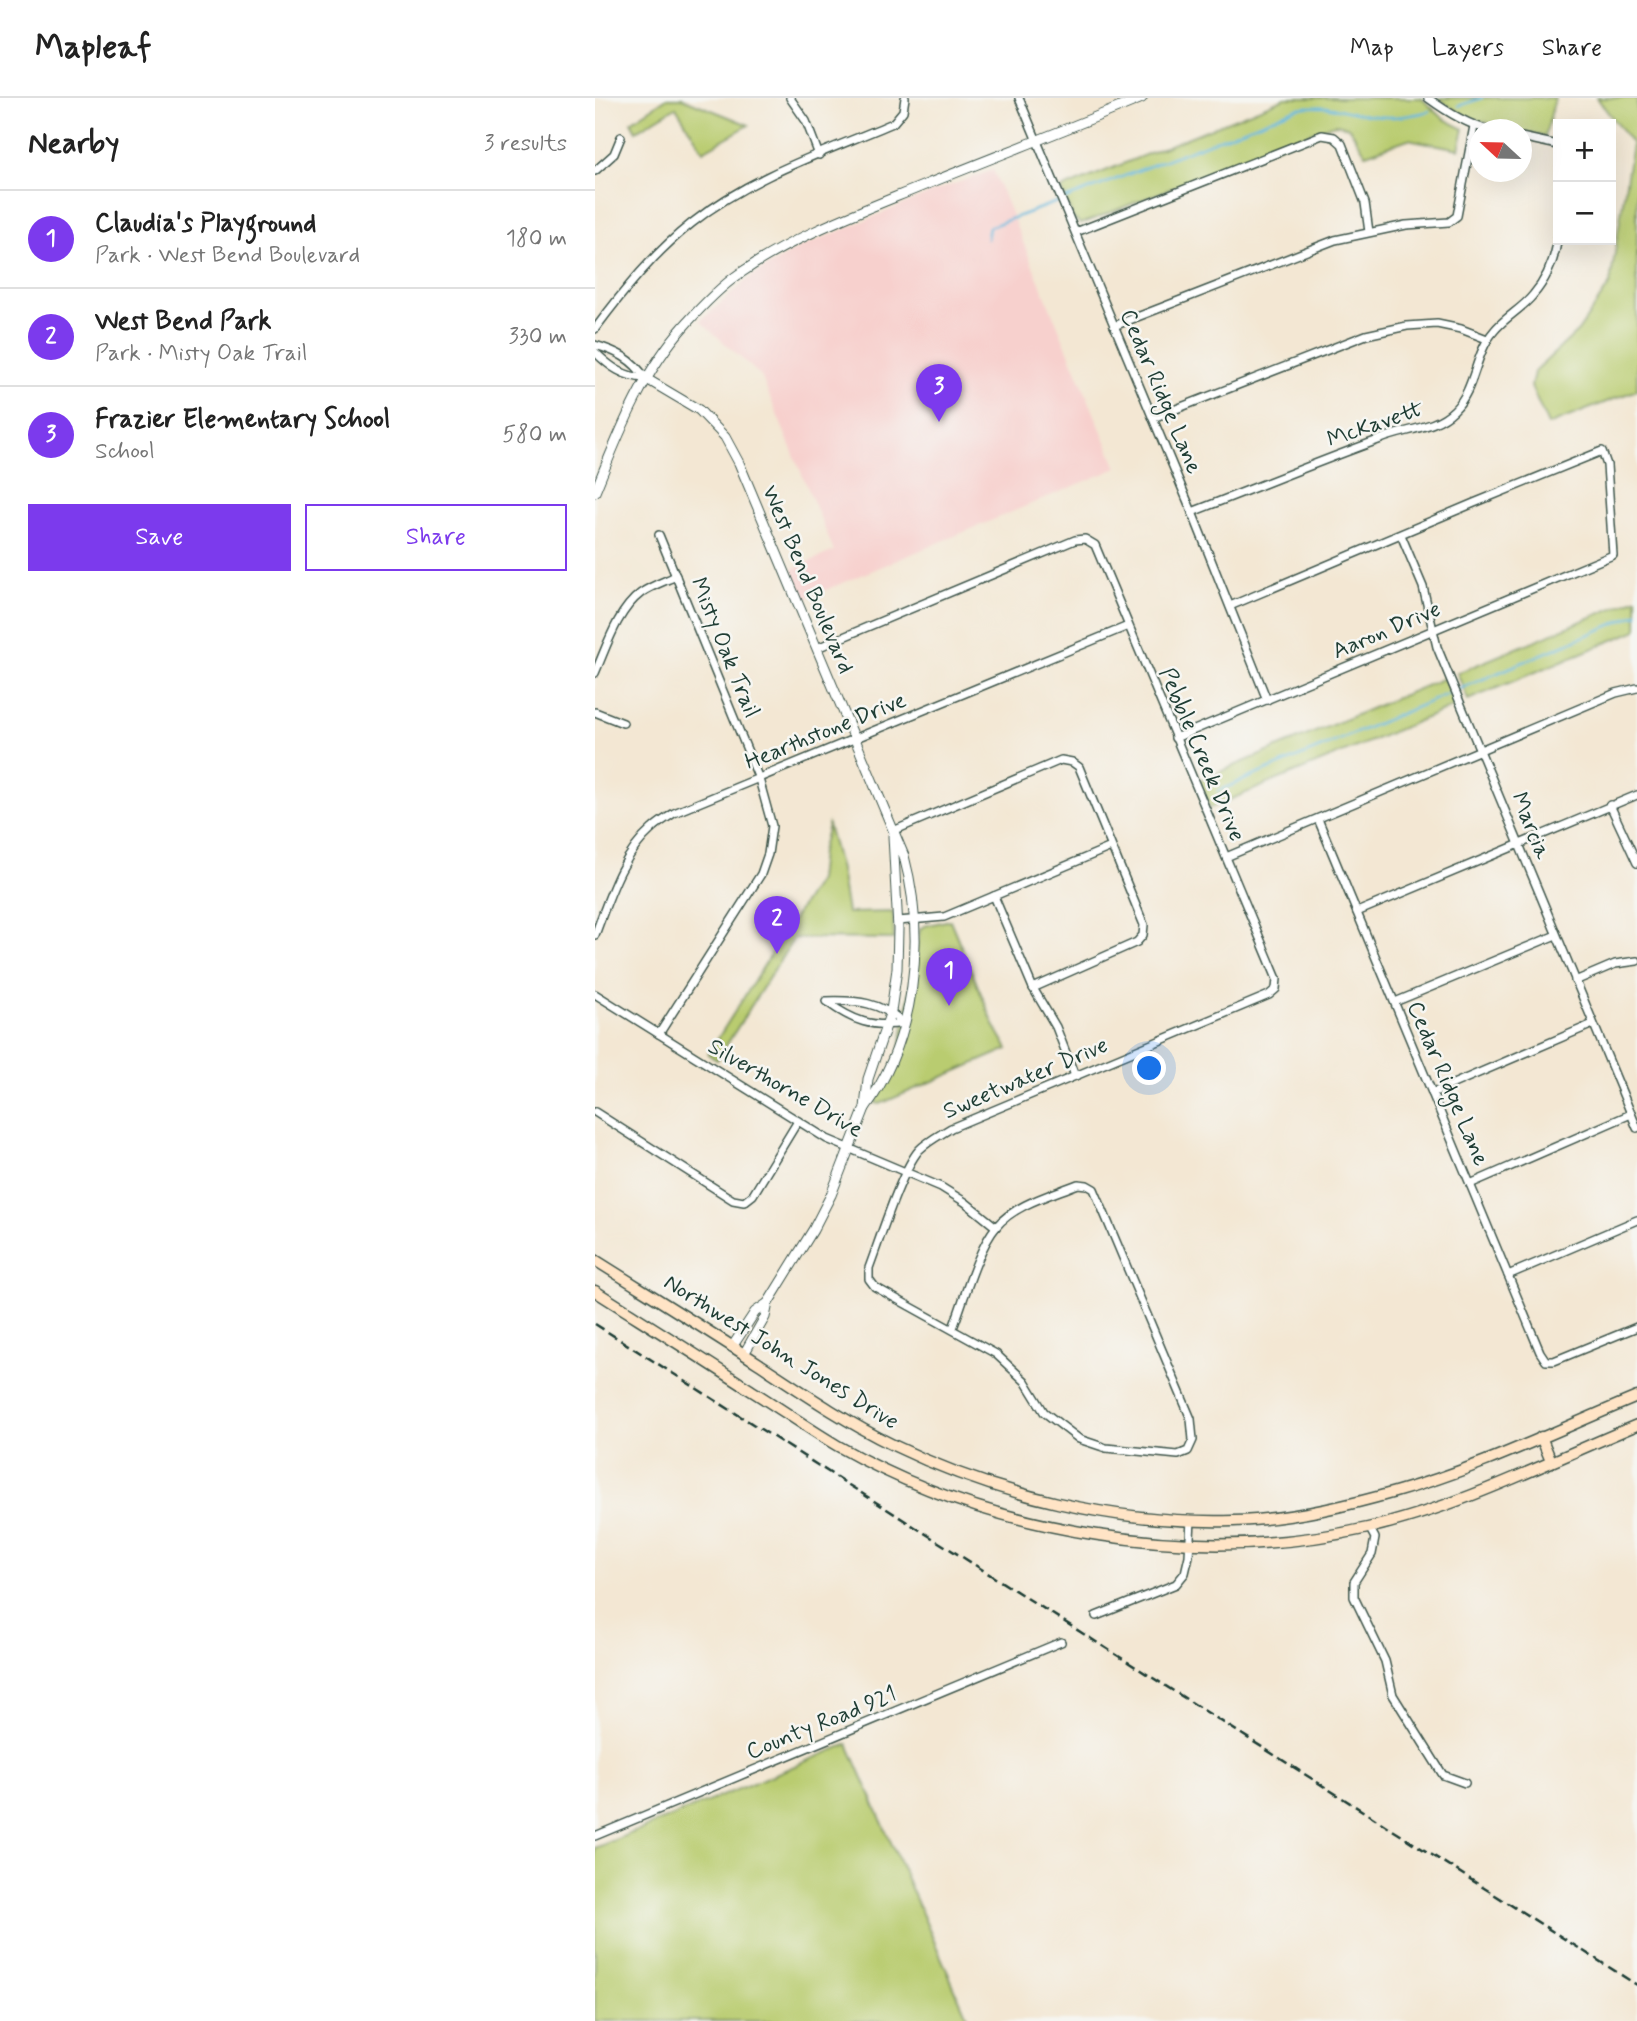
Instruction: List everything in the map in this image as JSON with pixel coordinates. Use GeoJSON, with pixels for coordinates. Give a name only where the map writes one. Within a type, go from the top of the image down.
{"type":"FeatureCollection","features":[{"type":"Feature","properties":{"kind":"main road","name":"Northwest John Jones Drive"},"geometry":{"type":"LineString","coordinates":[[595,1260],[846,1420],[893,1445],[952,1471],[1003,1489],[1118,1514],[1234,1521],[1282,1517],[1352,1503],[1447,1476],[1637,1397]]}},
{"type":"Feature","properties":{"kind":"main road","name":"Northwest John Jones Drive"},"geometry":{"type":"LineString","coordinates":[[595,1291],[837,1445],[909,1480],[946,1496],[999,1513],[1115,1537],[1235,1545],[1283,1541],[1369,1527],[1442,1506],[1637,1425]]}},
{"type":"Feature","properties":{"kind":"main road"},"geometry":{"type":"LineString","coordinates":[[1541,1437],[1551,1461]]}},
{"type":"Feature","properties":{"kind":"street"},"geometry":{"type":"LineString","coordinates":[[790,98],[806,121],[819,155]]}},
{"type":"Feature","properties":{"kind":"street"},"geometry":{"type":"LineString","coordinates":[[595,329],[657,253],[693,222],[729,197],[769,176],[893,123],[903,111],[905,98]]}},
{"type":"Feature","properties":{"kind":"street","name":"Cedar Ridge Lane"},"geometry":{"type":"LineString","coordinates":[[1019,98],[1192,512],[1267,700]]}},
{"type":"Feature","properties":{"kind":"street"},"geometry":{"type":"LineString","coordinates":[[595,492],[645,378],[684,326],[714,294],[737,275],[782,247],[1124,101],[1142,98]]}},
{"type":"Feature","properties":{"kind":"street"},"geometry":{"type":"LineString","coordinates":[[1428,98],[1469,123]]}},
{"type":"Feature","properties":{"kind":"street"},"geometry":{"type":"LineString","coordinates":[[1076,232],[1322,135],[1333,137],[1342,144],[1365,203],[1369,232]]}},
{"type":"Feature","properties":{"kind":"street"},"geometry":{"type":"LineString","coordinates":[[595,171],[614,153],[621,137]]}},
{"type":"Feature","properties":{"kind":"street"},"geometry":{"type":"LineString","coordinates":[[1532,139],[1553,144]]}},
{"type":"Feature","properties":{"kind":"street"},"geometry":{"type":"LineString","coordinates":[[1114,326],[1335,240],[1406,225],[1449,222],[1457,216],[1469,156]]}},
{"type":"Feature","properties":{"kind":"street","name":"McKavett"},"geometry":{"type":"LineString","coordinates":[[1192,512],[1384,438],[1435,424],[1453,411],[1467,395],[1487,339],[1502,321],[1532,296],[1546,276],[1556,245]]}},
{"type":"Feature","properties":{"kind":"street"},"geometry":{"type":"LineString","coordinates":[[1153,418],[1366,335],[1407,326],[1437,324],[1461,328],[1487,339]]}},
{"type":"Feature","properties":{"kind":"street","name":"West Bend Boulevard"},"geometry":{"type":"LineString","coordinates":[[595,345],[624,357],[637,366],[645,378],[699,410],[725,437],[739,463],[908,868],[914,921],[914,970],[904,1023],[894,1056],[882,1084],[865,1108],[831,1195],[768,1303],[765,1317],[744,1354]]}},
{"type":"Feature","properties":{"kind":"street","name":"West Bend Boulevard"},"geometry":{"type":"LineString","coordinates":[[595,352],[619,372],[631,377],[645,378]]}},
{"type":"Feature","properties":{"kind":"street","name":"Aaron Drive"},"geometry":{"type":"LineString","coordinates":[[1175,738],[1613,555],[1607,465],[1602,451],[1401,535]]}},
{"type":"Feature","properties":{"kind":"street","name":"Misty Oak Trail"},"geometry":{"type":"LineString","coordinates":[[659,535],[759,779],[772,826],[768,854],[761,874],[659,1034]]}},
{"type":"Feature","properties":{"kind":"street"},"geometry":{"type":"LineString","coordinates":[[1230,606],[1401,535]]}},
{"type":"Feature","properties":{"kind":"street","name":"Marcia"},"geometry":{"type":"LineString","coordinates":[[1401,535],[1423,587],[1433,630],[1451,679],[1637,1128]]}},
{"type":"Feature","properties":{"kind":"street","name":"Pebble Creek Drive"},"geometry":{"type":"LineString","coordinates":[[817,648],[1075,540],[1085,539],[1095,545],[1277,979],[1276,989]]}},
{"type":"Feature","properties":{"kind":"street"},"geometry":{"type":"LineString","coordinates":[[595,673],[613,630],[626,608],[642,593],[676,576]]}},
{"type":"Feature","properties":{"kind":"street","name":"Hearthstone Drive"},"geometry":{"type":"LineString","coordinates":[[595,935],[619,875],[634,849],[651,829],[674,813],[1128,626]]}},
{"type":"Feature","properties":{"kind":"street"},"geometry":{"type":"LineString","coordinates":[[1226,857],[1616,693],[1637,688]]}},
{"type":"Feature","properties":{"kind":"street"},"geometry":{"type":"LineString","coordinates":[[595,712],[623,723]]}},
{"type":"Feature","properties":{"kind":"street"},"geometry":{"type":"LineString","coordinates":[[893,831],[1061,760],[1072,762],[1079,767],[1144,925],[1143,935],[1137,943],[1033,988]]}},
{"type":"Feature","properties":{"kind":"street"},"geometry":{"type":"LineString","coordinates":[[1357,912],[1637,795]]}},
{"type":"Feature","properties":{"kind":"street"},"geometry":{"type":"LineString","coordinates":[[1610,805],[1637,863]]}},
{"type":"Feature","properties":{"kind":"street","name":"Cedar Ridge Lane"},"geometry":{"type":"LineString","coordinates":[[1318,819],[1546,1361],[1554,1361],[1637,1327]]}},
{"type":"Feature","properties":{"kind":"street","name":"West Bend Boulevard"},"geometry":{"type":"LineString","coordinates":[[865,1108],[868,1079],[891,1011],[897,969],[898,921],[892,857],[893,831]]}},
{"type":"Feature","properties":{"kind":"street"},"geometry":{"type":"LineString","coordinates":[[898,921],[944,917],[1111,847]]}},
{"type":"Feature","properties":{"kind":"street"},"geometry":{"type":"LineString","coordinates":[[994,896],[1033,988],[1056,1027],[1075,1076]]}},
{"type":"Feature","properties":{"kind":"street"},"geometry":{"type":"LineString","coordinates":[[1395,1002],[1556,935]]}},
{"type":"Feature","properties":{"kind":"street"},"geometry":{"type":"LineString","coordinates":[[1575,981],[1615,964],[1637,961]]}},
{"type":"Feature","properties":{"kind":"street","name":"Sweetwater Drive"},"geometry":{"type":"LineString","coordinates":[[953,1328],[875,1287],[869,1279],[869,1268],[907,1171],[918,1151],[951,1128],[1269,995],[1276,989]]}},
{"type":"Feature","properties":{"kind":"street","name":"Silverthorne Drive"},"geometry":{"type":"LineString","coordinates":[[595,994],[827,1139],[941,1186],[996,1227]]}},
{"type":"Feature","properties":{"kind":"street"},"geometry":{"type":"LineString","coordinates":[[853,1000],[891,1011],[904,1023],[886,1026],[848,1017],[826,1001],[853,1000]]}},
{"type":"Feature","properties":{"kind":"street"},"geometry":{"type":"LineString","coordinates":[[1431,1093],[1593,1024]]}},
{"type":"Feature","properties":{"kind":"street"},"geometry":{"type":"LineString","coordinates":[[595,1112],[733,1200],[744,1202],[754,1195],[798,1121]]}},
{"type":"Feature","properties":{"kind":"street"},"geometry":{"type":"LineString","coordinates":[[1471,1184],[1631,1114]]}},
{"type":"Feature","properties":{"kind":"street"},"geometry":{"type":"LineString","coordinates":[[1078,1184],[1094,1189],[1191,1419],[1193,1440],[1188,1451],[1178,1455],[1106,1448],[1079,1439],[1044,1412],[1025,1381],[1011,1367],[996,1354],[953,1328],[984,1248],[996,1227],[1020,1208],[1078,1184]]}},
{"type":"Feature","properties":{"kind":"street"},"geometry":{"type":"LineString","coordinates":[[1508,1275],[1637,1220]]}},
{"type":"Feature","properties":{"kind":"street","name":"West Bend Boulevard"},"geometry":{"type":"LineString","coordinates":[[732,1347],[755,1312],[768,1303]]}},
{"type":"Feature","properties":{"kind":"street"},"geometry":{"type":"LineString","coordinates":[[1096,1615],[1176,1584],[1185,1573],[1191,1520]]}},
{"type":"Feature","properties":{"kind":"street"},"geometry":{"type":"LineString","coordinates":[[1369,1527],[1375,1538],[1373,1555],[1354,1582],[1354,1597],[1385,1661],[1393,1695],[1443,1775],[1465,1783]]}},
{"type":"Feature","properties":{"kind":"street","name":"County Road 921"},"geometry":{"type":"LineString","coordinates":[[595,1836],[1061,1642]]}},
{"type":"Feature","properties":{"kind":"shaded area"},"geometry":{"type":"Polygon","coordinates":[[[993,170],[1117,468],[804,599],[792,569],[834,551],[761,376],[700,321],[752,276],[799,248],[935,191],[993,170]]]}},
{"type":"Feature","properties":{"kind":"green space"},"geometry":{"type":"Polygon","coordinates":[[[667,98],[682,98],[749,125],[703,151],[676,107],[636,131],[631,122],[667,98]]]}},
{"type":"Feature","properties":{"kind":"green space"},"geometry":{"type":"Polygon","coordinates":[[[1285,98],[1421,98],[1444,119],[1464,129],[1459,149],[1408,139],[1366,154],[1349,127],[1331,125],[1081,224],[1073,218],[1061,189],[1285,98]]]}},
{"type":"Feature","properties":{"kind":"green space"},"geometry":{"type":"Polygon","coordinates":[[[1555,98],[1545,137],[1532,134],[1532,119],[1474,119],[1439,99],[1555,98]]]}},
{"type":"Feature","properties":{"kind":"green space"},"geometry":{"type":"Polygon","coordinates":[[[1597,98],[1637,98],[1637,390],[1548,425],[1531,387],[1534,372],[1578,331],[1610,284],[1632,144],[1616,123],[1616,119],[1613,119],[1597,98]]]}},
{"type":"Feature","properties":{"kind":"green space"},"geometry":{"type":"Polygon","coordinates":[[[1637,598],[1637,630],[1468,700],[1457,673],[1637,598]]]}},
{"type":"Feature","properties":{"kind":"green space"},"geometry":{"type":"Polygon","coordinates":[[[1444,678],[1455,706],[1210,808],[1198,781],[1444,678]]]}},
{"type":"Feature","properties":{"kind":"green space"},"geometry":{"type":"Polygon","coordinates":[[[828,825],[840,870],[847,913],[893,912],[894,939],[794,938],[717,1060],[708,1054],[818,880],[828,825]]]}},
{"type":"Feature","properties":{"kind":"green space"},"geometry":{"type":"Polygon","coordinates":[[[950,920],[994,1025],[1008,1049],[880,1104],[875,1103],[900,1050],[920,929],[950,920]]]}},
{"type":"Feature","properties":{"kind":"green space"},"geometry":{"type":"Polygon","coordinates":[[[848,1744],[969,2021],[595,2021],[595,1848],[848,1744]]]}},
{"type":"Feature","properties":{"kind":"waterway"},"geometry":{"type":"LineString","coordinates":[[1459,106],[1482,98]]}},
{"type":"Feature","properties":{"kind":"waterway"},"geometry":{"type":"LineString","coordinates":[[987,239],[989,227],[1298,108],[1329,108],[1389,117],[1430,111]]}},
{"type":"Feature","properties":{"kind":"waterway"},"geometry":{"type":"LineString","coordinates":[[1218,791],[1637,614]]}},
{"type":"Feature","properties":{"kind":"railway"},"geometry":{"type":"LineString","coordinates":[[595,1324],[1637,1985]]}},
{"type":"Feature","properties":{"kind":"place","name":"Frazier Elementary School"},"geometry":{"type":"Point","coordinates":[939,422]}},
{"type":"Feature","properties":{"kind":"place","name":"West Bend Park"},"geometry":{"type":"Point","coordinates":[777,954]}},
{"type":"Feature","properties":{"kind":"place","name":"Claudia's Playground"},"geometry":{"type":"Point","coordinates":[949,1006]}}]}
